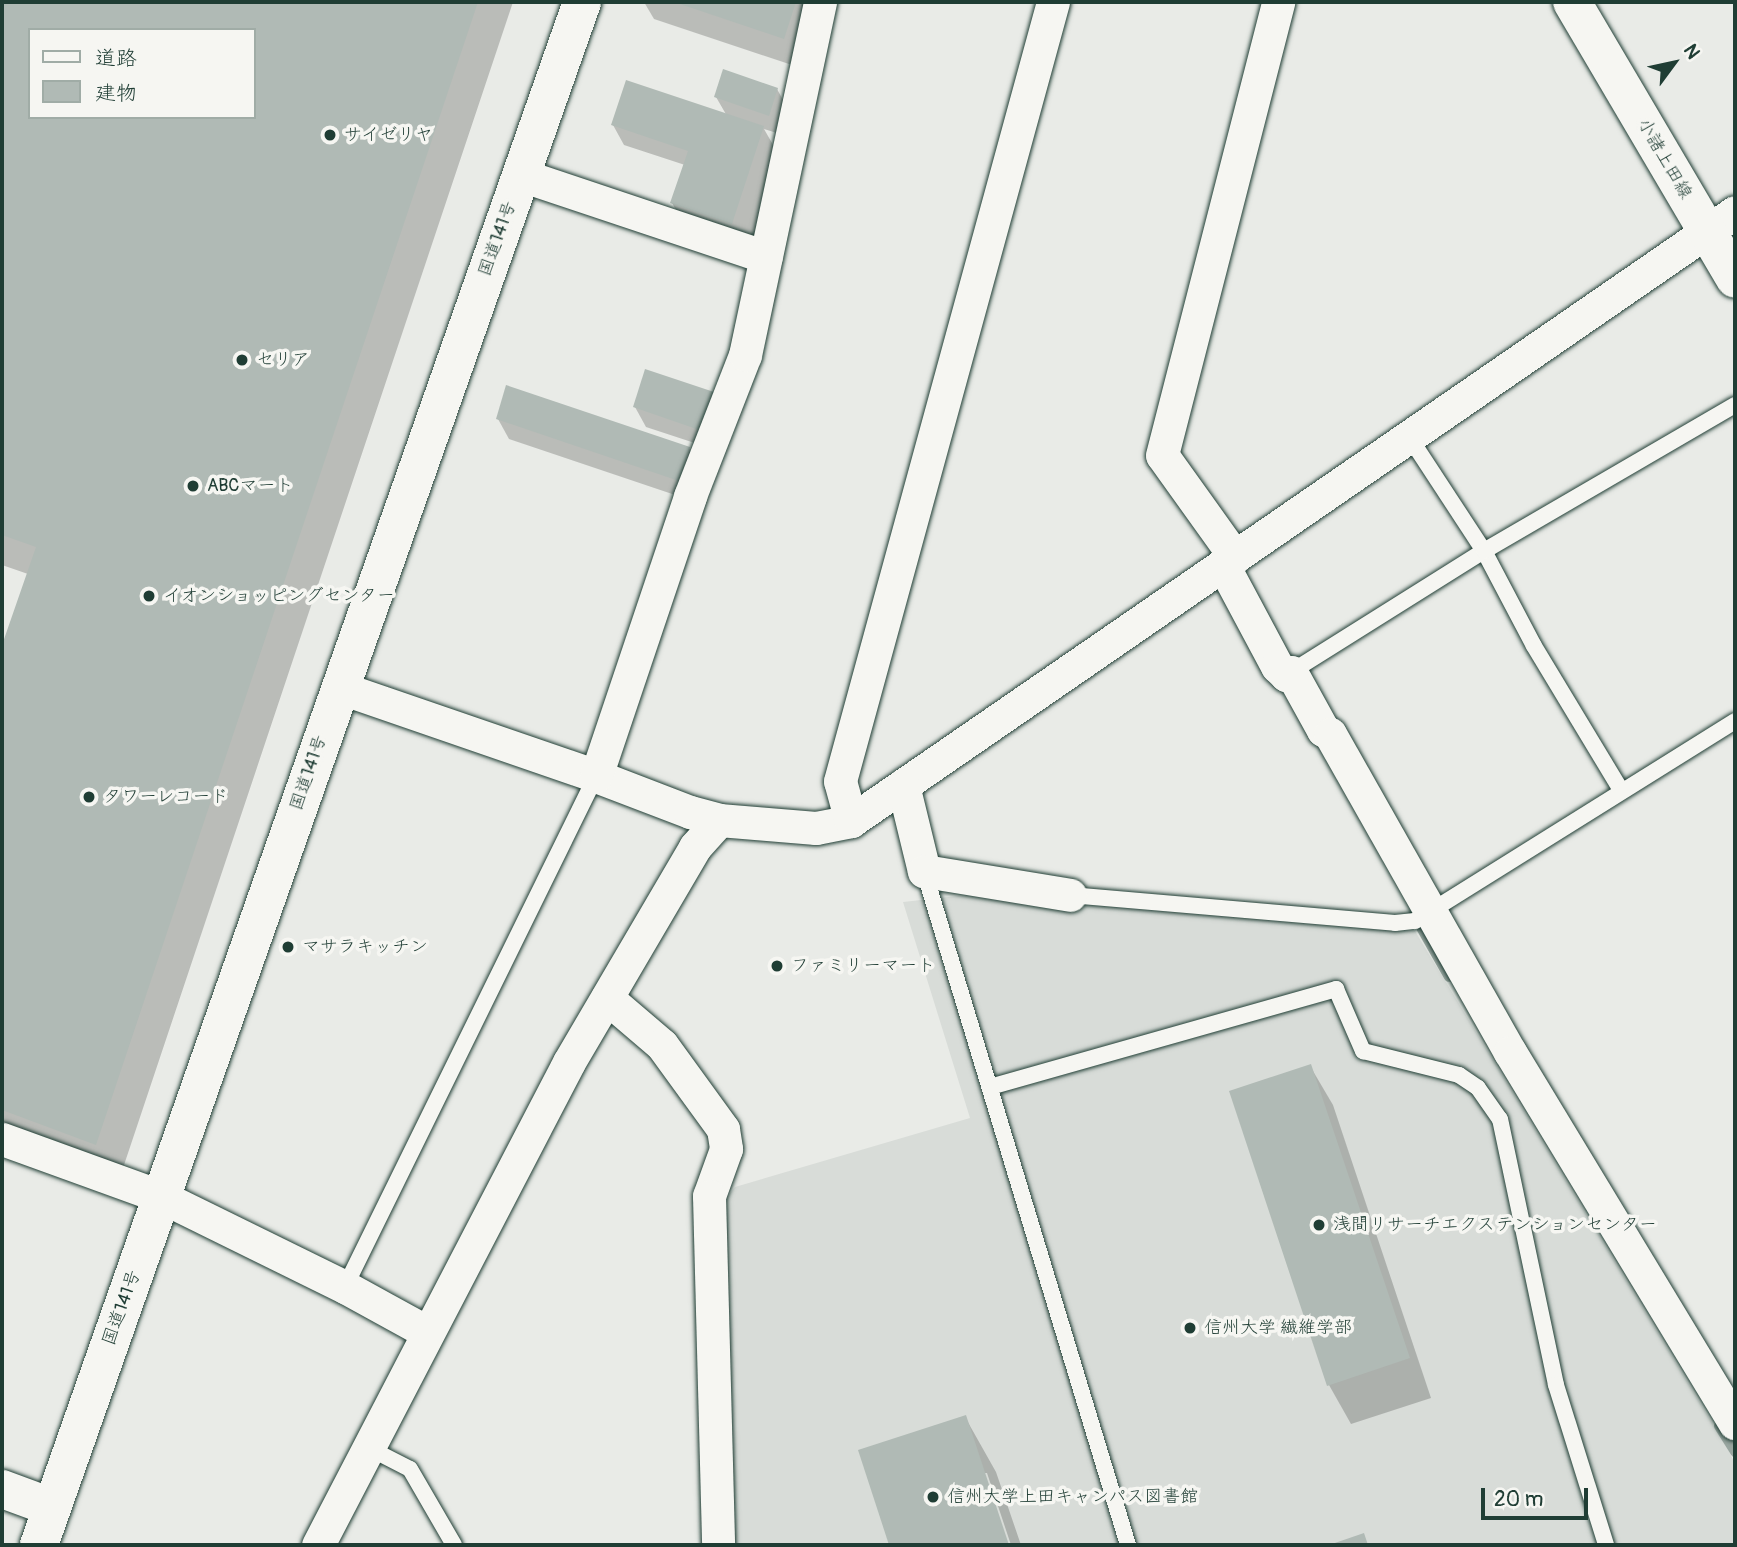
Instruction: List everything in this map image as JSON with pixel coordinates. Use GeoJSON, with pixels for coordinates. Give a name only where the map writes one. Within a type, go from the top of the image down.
{"type":"FeatureCollection","features":[{"type":"Feature","properties":{"kind":"main road","name":"国道141号"},"geometry":{"type":"LineString","coordinates":[[39,1545],[338,687],[582,2]]}},
{"type":"Feature","properties":{"kind":"main road","name":"小諸上田線"},"geometry":{"type":"LineString","coordinates":[[1572,2],[1721,221],[1735,279]]}},
{"type":"Feature","properties":{"kind":"main road"},"geometry":{"type":"LineString","coordinates":[[2,1489],[51,1507]]}},
{"type":"Feature","properties":{"kind":"street"},"geometry":{"type":"LineString","coordinates":[[596,776],[690,496],[745,355],[820,2]]}},
{"type":"Feature","properties":{"kind":"street"},"geometry":{"type":"LineString","coordinates":[[851,821],[840,781],[1053,2]]}},
{"type":"Feature","properties":{"kind":"street"},"geometry":{"type":"LineString","coordinates":[[1278,2],[1162,455],[1229,561],[1277,666],[1286,675],[1291,672],[1395,846],[1421,917],[1730,1403]]}},
{"type":"Feature","properties":{"kind":"street"},"geometry":{"type":"LineString","coordinates":[[521,175],[766,257]]}},
{"type":"Feature","properties":{"kind":"street"},"geometry":{"type":"LineString","coordinates":[[338,687],[596,776],[690,813],[719,820],[816,828],[851,821],[1721,221]]}},
{"type":"Feature","properties":{"kind":"street"},"geometry":{"type":"LineString","coordinates":[[903,785],[924,871],[1070,895]]}},
{"type":"Feature","properties":{"kind":"street"},"geometry":{"type":"LineString","coordinates":[[318,1545],[569,1062],[695,847],[719,820]]}},
{"type":"Feature","properties":{"kind":"street"},"geometry":{"type":"LineString","coordinates":[[607,998],[662,1045],[723,1129],[726,1149],[709,1196],[718,1545]]}},
{"type":"Feature","properties":{"kind":"street"},"geometry":{"type":"LineString","coordinates":[[2,1139],[162,1196],[345,1287],[427,1332]]}},
{"type":"Feature","properties":{"kind":"lane"},"geometry":{"type":"LineString","coordinates":[[1291,672],[1484,551],[1735,405]]}},
{"type":"Feature","properties":{"kind":"lane"},"geometry":{"type":"LineString","coordinates":[[1410,438],[1484,551],[1535,646],[1620,790]]}},
{"type":"Feature","properties":{"kind":"lane"},"geometry":{"type":"LineString","coordinates":[[1070,895],[1395,923],[1421,917],[1735,720]]}},
{"type":"Feature","properties":{"kind":"lane"},"geometry":{"type":"LineString","coordinates":[[345,1287],[472,1023],[596,776]]}},
{"type":"Feature","properties":{"kind":"lane"},"geometry":{"type":"LineString","coordinates":[[924,871],[1128,1545]]}},
{"type":"Feature","properties":{"kind":"lane"},"geometry":{"type":"LineString","coordinates":[[990,1087],[1336,989],[1363,1051],[1459,1075],[1478,1088],[1500,1119],[1556,1385],[1606,1545]]}},
{"type":"Feature","properties":{"kind":"lane"},"geometry":{"type":"LineString","coordinates":[[368,1447],[410,1469],[454,1545]]}},
{"type":"Feature","properties":{"kind":"shaded area","name":"信州大学 繊維学部"},"geometry":{"type":"Polygon","coordinates":[[[967,895],[1415,931],[1729,1451],[1735,1464],[1735,1545],[734,1545],[721,1205],[735,1187],[970,1118],[903,902],[967,895]]]}},
{"type":"Feature","properties":{"kind":"building","name":"イオンショッピングセンター"},"geometry":{"type":"Polygon","coordinates":[[[2,2],[478,2],[96,1145],[2,1110],[2,645],[36,547],[2,535],[2,2]]]}},
{"type":"Feature","properties":{"kind":"building"},"geometry":{"type":"Polygon","coordinates":[[[674,2],[796,2],[784,39],[674,2]]]}},
{"type":"Feature","properties":{"kind":"building"},"geometry":{"type":"Polygon","coordinates":[[[723,69],[778,88],[769,116],[714,97],[723,69]]]}},
{"type":"Feature","properties":{"kind":"building"},"geometry":{"type":"Polygon","coordinates":[[[626,80],[764,126],[732,224],[670,203],[688,151],[611,125],[626,80]]]}},
{"type":"Feature","properties":{"kind":"building"},"geometry":{"type":"Polygon","coordinates":[[[645,369],[720,394],[708,433],[633,407],[645,369]]]}},
{"type":"Feature","properties":{"kind":"building"},"geometry":{"type":"Polygon","coordinates":[[[506,385],[690,447],[679,481],[496,419],[506,385]]]}},
{"type":"Feature","properties":{"kind":"building","name":"浅間リサーチエクステンションセンター"},"geometry":{"type":"Polygon","coordinates":[[[1311,1064],[1410,1358],[1327,1386],[1229,1091],[1311,1064]]]}},
{"type":"Feature","properties":{"kind":"building","name":"信州大学上田キャンパス図書館"},"geometry":{"type":"Polygon","coordinates":[[[966,1415],[1009,1545],[889,1545],[858,1450],[966,1415]]]}},
{"type":"Feature","properties":{"kind":"building"},"geometry":{"type":"Polygon","coordinates":[[[1364,1533],[1368,1545],[1329,1545],[1364,1533]]]}},
{"type":"Feature","properties":{"kind":"waterway"},"geometry":{"type":"LineString","coordinates":[[1414,915],[1449,977]]}},
{"type":"Feature","properties":{"kind":"waterway"},"geometry":{"type":"LineString","coordinates":[[1719,1426],[1735,1452]]}},
{"type":"Feature","properties":{"kind":"place","name":"サイゼリヤ"},"geometry":{"type":"Point","coordinates":[330,135]}},
{"type":"Feature","properties":{"kind":"place","name":"セリア"},"geometry":{"type":"Point","coordinates":[242,360]}},
{"type":"Feature","properties":{"kind":"place","name":"ABCマート"},"geometry":{"type":"Point","coordinates":[193,486]}},
{"type":"Feature","properties":{"kind":"place","name":"イオンショッピングセンター"},"geometry":{"type":"Point","coordinates":[149,596]}},
{"type":"Feature","properties":{"kind":"place","name":"タワーレコード"},"geometry":{"type":"Point","coordinates":[89,797]}},
{"type":"Feature","properties":{"kind":"place","name":"マサラキッチン"},"geometry":{"type":"Point","coordinates":[288,947]}},
{"type":"Feature","properties":{"kind":"place","name":"ファミリーマート"},"geometry":{"type":"Point","coordinates":[777,966]}},
{"type":"Feature","properties":{"kind":"place","name":"浅間リサーチエクステンションセンター"},"geometry":{"type":"Point","coordinates":[1319,1225]}},
{"type":"Feature","properties":{"kind":"place","name":"信州大学 繊維学部"},"geometry":{"type":"Point","coordinates":[1190,1328]}},
{"type":"Feature","properties":{"kind":"place","name":"信州大学上田キャンパス図書館"},"geometry":{"type":"Point","coordinates":[933,1497]}}]}
